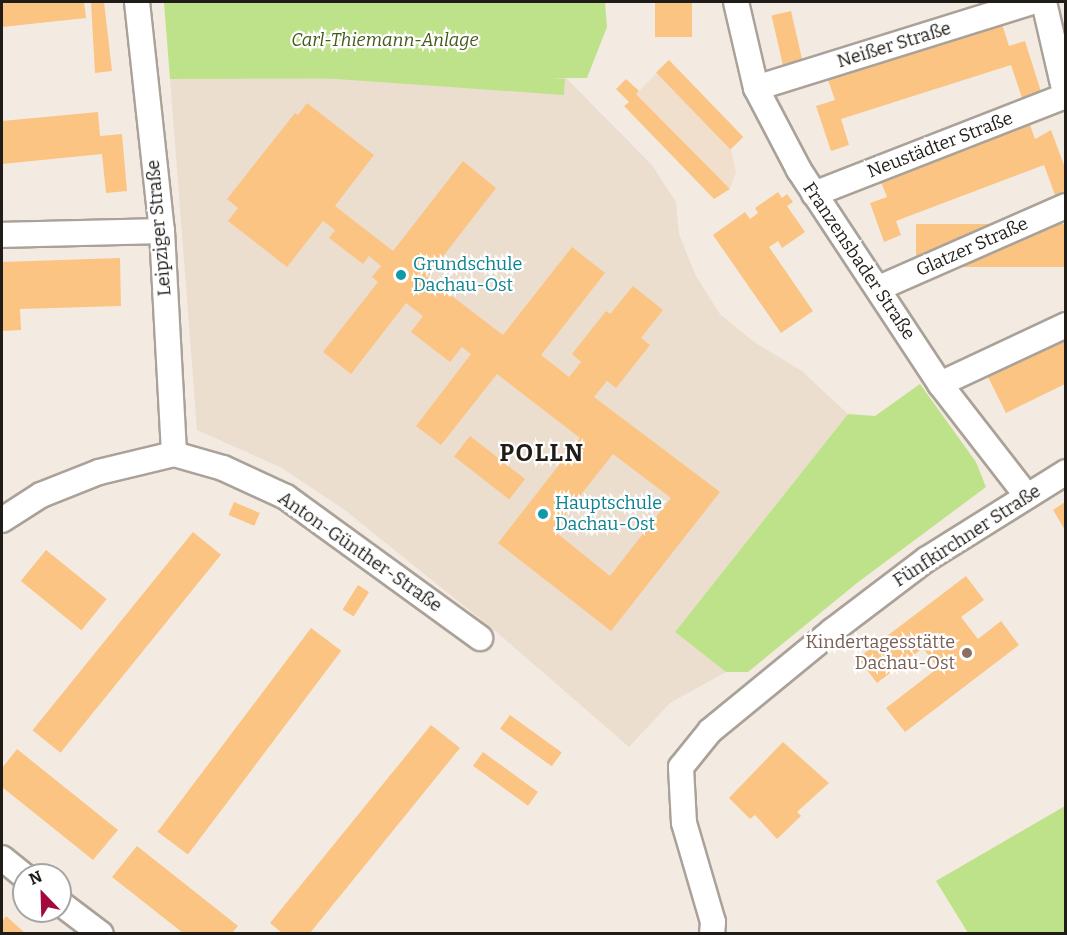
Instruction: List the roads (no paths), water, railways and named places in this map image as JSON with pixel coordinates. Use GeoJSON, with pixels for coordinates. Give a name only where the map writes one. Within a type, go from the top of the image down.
{"type":"FeatureCollection","features":[{"type":"Feature","properties":{"kind":"street","name":"Leipziger Straße"},"geometry":{"type":"LineString","coordinates":[[137,2],[162,231],[174,454]]}},
{"type":"Feature","properties":{"kind":"street","name":"Franzensbader Straße"},"geometry":{"type":"LineString","coordinates":[[736,2],[756,88],[814,194],[879,288],[940,384],[1028,496]]}},
{"type":"Feature","properties":{"kind":"street","name":"Neißer Straße"},"geometry":{"type":"LineString","coordinates":[[756,88],[1032,2]]}},
{"type":"Feature","properties":{"kind":"street"},"geometry":{"type":"LineString","coordinates":[[1044,2],[1065,97]]}},
{"type":"Feature","properties":{"kind":"street","name":"Neustädter Straße"},"geometry":{"type":"LineString","coordinates":[[814,194],[1065,97]]}},
{"type":"Feature","properties":{"kind":"street","name":"Glatzer Straße"},"geometry":{"type":"LineString","coordinates":[[879,288],[1065,206]]}},
{"type":"Feature","properties":{"kind":"street"},"geometry":{"type":"LineString","coordinates":[[2,236],[162,231]]}},
{"type":"Feature","properties":{"kind":"street"},"geometry":{"type":"LineString","coordinates":[[940,384],[1065,325]]}},
{"type":"Feature","properties":{"kind":"street","name":"Anton-Günther-Straße"},"geometry":{"type":"LineString","coordinates":[[2,520],[41,495],[99,472],[174,454],[223,468],[286,497],[480,638]]}},
{"type":"Feature","properties":{"kind":"street","name":"Fünfkirchner Straße"},"geometry":{"type":"LineString","coordinates":[[711,933],[713,922],[684,823],[681,767],[710,731],[832,631],[927,559],[1065,472]]}},
{"type":"Feature","properties":{"kind":"street"},"geometry":{"type":"LineString","coordinates":[[72,912],[101,933]]}},
{"type":"Feature","properties":{"kind":"place","name":"Grundschule Dachau-Ost"},"geometry":{"type":"Point","coordinates":[401,275]}},
{"type":"Feature","properties":{"kind":"place","name":"Hauptschule Dachau-Ost"},"geometry":{"type":"Point","coordinates":[543,514]}},
{"type":"Feature","properties":{"kind":"place","name":"Kindertagesstätte Dachau-Ost"},"geometry":{"type":"Point","coordinates":[967,653]}},
{"type":"Feature","properties":{"kind":"district","name":"POLLN"},"geometry":{"type":"Point","coordinates":[542,454]}},
{"type":"Feature","properties":{"kind":"park label","name":"Carl-Thiemann-Anlage"},"geometry":{"type":"Point","coordinates":[385,40]}}]}
